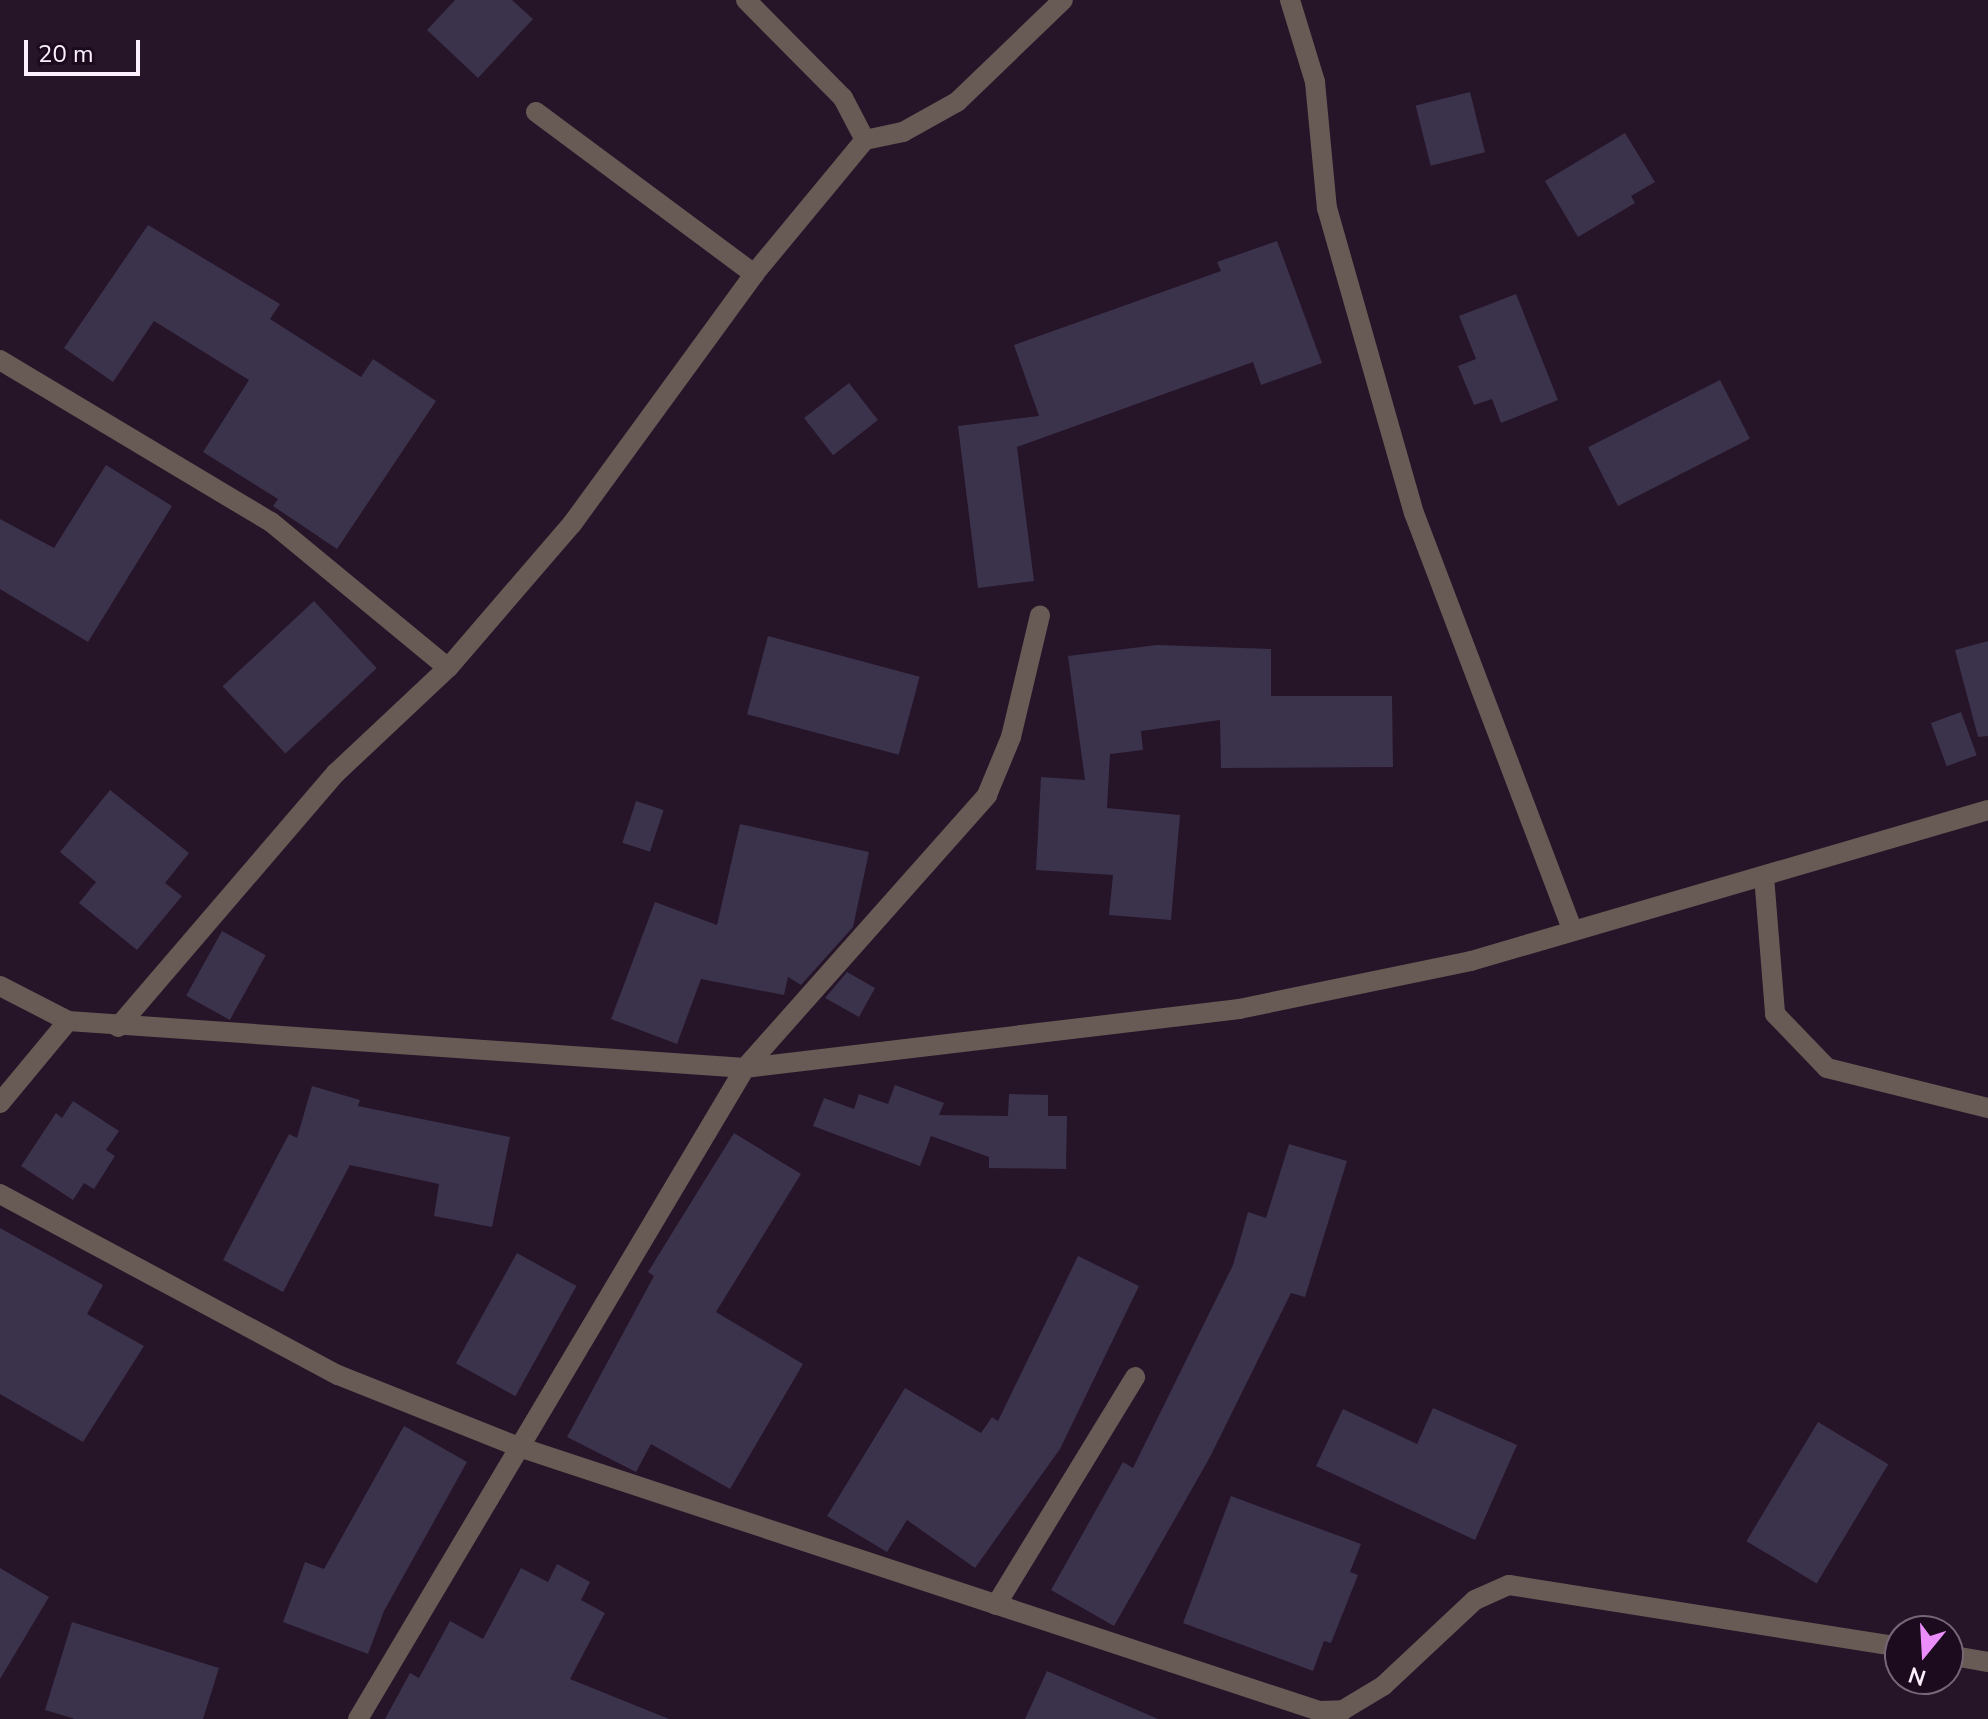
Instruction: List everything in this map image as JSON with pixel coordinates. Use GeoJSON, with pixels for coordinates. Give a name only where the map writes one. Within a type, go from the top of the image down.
{"type":"FeatureCollection","features":[{"type":"Feature","properties":{"kind":"street"},"geometry":{"type":"LineString","coordinates":[[746,0],[843,98],[865,140]]}},
{"type":"Feature","properties":{"kind":"street"},"geometry":{"type":"LineString","coordinates":[[118,1027],[336,773],[448,668],[572,524],[754,274],[865,140],[903,132],[957,102],[1063,0]]}},
{"type":"Feature","properties":{"kind":"street"},"geometry":{"type":"LineString","coordinates":[[1290,0],[1315,82],[1327,208],[1414,513],[1573,931]]}},
{"type":"Feature","properties":{"kind":"street"},"geometry":{"type":"LineString","coordinates":[[536,112],[754,274]]}},
{"type":"Feature","properties":{"kind":"street"},"geometry":{"type":"LineString","coordinates":[[0,360],[271,522],[448,668]]}},
{"type":"Feature","properties":{"kind":"street"},"geometry":{"type":"LineString","coordinates":[[358,1719],[745,1068],[987,795],[1011,737],[1040,615]]}},
{"type":"Feature","properties":{"kind":"street"},"geometry":{"type":"LineString","coordinates":[[0,986],[68,1021],[118,1027],[745,1068],[1239,1009],[1471,961],[1988,810]]}},
{"type":"Feature","properties":{"kind":"street"},"geometry":{"type":"LineString","coordinates":[[1764,876],[1775,1014],[1827,1068],[1988,1108]]}},
{"type":"Feature","properties":{"kind":"street"},"geometry":{"type":"LineString","coordinates":[[0,1103],[68,1021]]}},
{"type":"Feature","properties":{"kind":"street"},"geometry":{"type":"LineString","coordinates":[[0,1194],[338,1375],[519,1447],[1319,1711],[1343,1710],[1383,1686],[1475,1600],[1509,1585],[1884,1644]]}},
{"type":"Feature","properties":{"kind":"street"},"geometry":{"type":"LineString","coordinates":[[996,1605],[1135,1377]]}},
{"type":"Feature","properties":{"kind":"street"},"geometry":{"type":"LineString","coordinates":[[1964,1658],[1988,1662]]}},
{"type":"Feature","properties":{"kind":"building"},"geometry":{"type":"Polygon","coordinates":[[[455,0],[512,0],[533,19],[478,78],[427,30],[455,0]]]}},
{"type":"Feature","properties":{"kind":"building"},"geometry":{"type":"Polygon","coordinates":[[[1470,92],[1485,152],[1431,166],[1416,106],[1470,92]]]}},
{"type":"Feature","properties":{"kind":"building"},"geometry":{"type":"Polygon","coordinates":[[[1625,133],[1655,182],[1631,196],[1635,203],[1578,237],[1545,181],[1625,133]]]}},
{"type":"Feature","properties":{"kind":"building"},"geometry":{"type":"Polygon","coordinates":[[[148,225],[280,304],[270,319],[361,377],[373,359],[436,401],[337,549],[273,506],[278,499],[203,452],[249,380],[154,321],[113,382],[64,348],[148,225]]]}},
{"type":"Feature","properties":{"kind":"building"},"geometry":{"type":"Polygon","coordinates":[[[1277,241],[1322,363],[1261,385],[1253,362],[1017,447],[1034,581],[978,588],[958,426],[1039,416],[1014,345],[1221,271],[1217,262],[1277,241]]]}},
{"type":"Feature","properties":{"kind":"building"},"geometry":{"type":"Polygon","coordinates":[[[1516,294],[1558,400],[1501,423],[1492,399],[1474,405],[1458,366],[1476,359],[1459,316],[1516,294]]]}},
{"type":"Feature","properties":{"kind":"building"},"geometry":{"type":"Polygon","coordinates":[[[1720,380],[1750,439],[1618,506],[1588,447],[1720,380]]]}},
{"type":"Feature","properties":{"kind":"building"},"geometry":{"type":"Polygon","coordinates":[[[849,383],[878,420],[833,455],[804,418],[849,383]]]}},
{"type":"Feature","properties":{"kind":"building"},"geometry":{"type":"Polygon","coordinates":[[[106,465],[172,506],[88,642],[0,589],[0,519],[54,548],[106,465]]]}},
{"type":"Feature","properties":{"kind":"building"},"geometry":{"type":"Polygon","coordinates":[[[314,601],[377,668],[285,754],[223,686],[314,601]]]}},
{"type":"Feature","properties":{"kind":"building"},"geometry":{"type":"Polygon","coordinates":[[[768,636],[920,677],[899,755],[747,714],[768,636]]]}},
{"type":"Feature","properties":{"kind":"building"},"geometry":{"type":"Polygon","coordinates":[[[1988,641],[1988,736],[1978,737],[1955,650],[1988,641]]]}},
{"type":"Feature","properties":{"kind":"building"},"geometry":{"type":"Polygon","coordinates":[[[1157,645],[1271,649],[1271,696],[1392,696],[1393,767],[1221,768],[1220,720],[1141,731],[1143,750],[1110,754],[1107,808],[1180,815],[1171,920],[1109,915],[1113,875],[1036,870],[1041,777],[1085,780],[1068,656],[1157,645]]]}},
{"type":"Feature","properties":{"kind":"building"},"geometry":{"type":"Polygon","coordinates":[[[1961,712],[1977,755],[1947,766],[1931,723],[1961,712]]]}},
{"type":"Feature","properties":{"kind":"building"},"geometry":{"type":"Polygon","coordinates":[[[110,790],[189,853],[165,883],[182,896],[137,950],[79,903],[96,882],[60,852],[110,790]]]}},
{"type":"Feature","properties":{"kind":"building"},"geometry":{"type":"Polygon","coordinates":[[[636,801],[664,810],[650,852],[622,843],[636,801]]]}},
{"type":"Feature","properties":{"kind":"building"},"geometry":{"type":"Polygon","coordinates":[[[740,824],[869,852],[853,927],[801,985],[788,977],[784,995],[701,979],[677,1044],[611,1019],[655,902],[717,925],[740,824]]]}},
{"type":"Feature","properties":{"kind":"building"},"geometry":{"type":"Polygon","coordinates":[[[222,931],[266,955],[230,1020],[186,996],[222,931]]]}},
{"type":"Feature","properties":{"kind":"building"},"geometry":{"type":"Polygon","coordinates":[[[847,972],[875,988],[859,1017],[825,998],[847,972]]]}},
{"type":"Feature","properties":{"kind":"building"},"geometry":{"type":"Polygon","coordinates":[[[895,1085],[944,1103],[939,1115],[1008,1116],[1009,1094],[1048,1095],[1048,1116],[1067,1116],[1066,1169],[989,1168],[989,1157],[931,1136],[920,1166],[813,1126],[824,1098],[854,1109],[859,1094],[888,1104],[895,1085]]]}},
{"type":"Feature","properties":{"kind":"building"},"geometry":{"type":"Polygon","coordinates":[[[312,1086],[360,1100],[358,1106],[510,1137],[492,1227],[434,1216],[439,1184],[350,1165],[283,1292],[223,1260],[289,1134],[297,1138],[312,1086]]]}},
{"type":"Feature","properties":{"kind":"building"},"geometry":{"type":"Polygon","coordinates":[[[73,1101],[119,1131],[106,1150],[115,1156],[94,1189],[84,1183],[73,1200],[21,1166],[56,1113],[62,1118],[73,1101]]]}},
{"type":"Feature","properties":{"kind":"building"},"geometry":{"type":"Polygon","coordinates":[[[734,1133],[801,1174],[716,1312],[803,1364],[730,1489],[651,1444],[636,1472],[567,1437],[654,1276],[648,1272],[734,1133]]]}},
{"type":"Feature","properties":{"kind":"building"},"geometry":{"type":"Polygon","coordinates":[[[1289,1144],[1347,1161],[1305,1297],[1291,1293],[1210,1457],[1114,1626],[1051,1590],[1123,1462],[1133,1468],[1233,1265],[1248,1212],[1266,1218],[1289,1144]]]}},
{"type":"Feature","properties":{"kind":"building"},"geometry":{"type":"Polygon","coordinates":[[[0,1228],[103,1285],[87,1314],[144,1346],[83,1442],[0,1394],[0,1228]]]}},
{"type":"Feature","properties":{"kind":"building"},"geometry":{"type":"Polygon","coordinates":[[[517,1253],[576,1286],[515,1396],[456,1363],[517,1253]]]}},
{"type":"Feature","properties":{"kind":"building"},"geometry":{"type":"Polygon","coordinates":[[[1078,1256],[1139,1286],[1060,1449],[975,1568],[907,1520],[887,1552],[827,1516],[905,1388],[981,1433],[992,1417],[998,1421],[1078,1256]]]}},
{"type":"Feature","properties":{"kind":"building"},"geometry":{"type":"Polygon","coordinates":[[[1433,1408],[1517,1445],[1475,1540],[1316,1466],[1343,1409],[1417,1444],[1433,1408]]]}},
{"type":"Feature","properties":{"kind":"building"},"geometry":{"type":"Polygon","coordinates":[[[1818,1422],[1888,1464],[1817,1583],[1746,1541],[1818,1422]]]}},
{"type":"Feature","properties":{"kind":"building"},"geometry":{"type":"Polygon","coordinates":[[[404,1426],[467,1462],[384,1611],[368,1654],[283,1622],[305,1562],[324,1569],[404,1426]]]}},
{"type":"Feature","properties":{"kind":"building"},"geometry":{"type":"Polygon","coordinates":[[[1231,1496],[1361,1544],[1350,1572],[1358,1575],[1331,1643],[1324,1641],[1313,1671],[1183,1623],[1231,1496]]]}},
{"type":"Feature","properties":{"kind":"building"},"geometry":{"type":"Polygon","coordinates":[[[557,1564],[590,1582],[581,1600],[605,1613],[570,1679],[669,1719],[385,1719],[410,1673],[419,1678],[450,1621],[483,1639],[521,1568],[548,1582],[557,1564]]]}},
{"type":"Feature","properties":{"kind":"building"},"geometry":{"type":"Polygon","coordinates":[[[0,1568],[49,1597],[0,1679],[0,1568]]]}},
{"type":"Feature","properties":{"kind":"building"},"geometry":{"type":"Polygon","coordinates":[[[72,1622],[219,1668],[203,1719],[75,1719],[45,1710],[72,1622]]]}},
{"type":"Feature","properties":{"kind":"building"},"geometry":{"type":"Polygon","coordinates":[[[1047,1671],[1158,1719],[1025,1719],[1047,1671]]]}}]}
